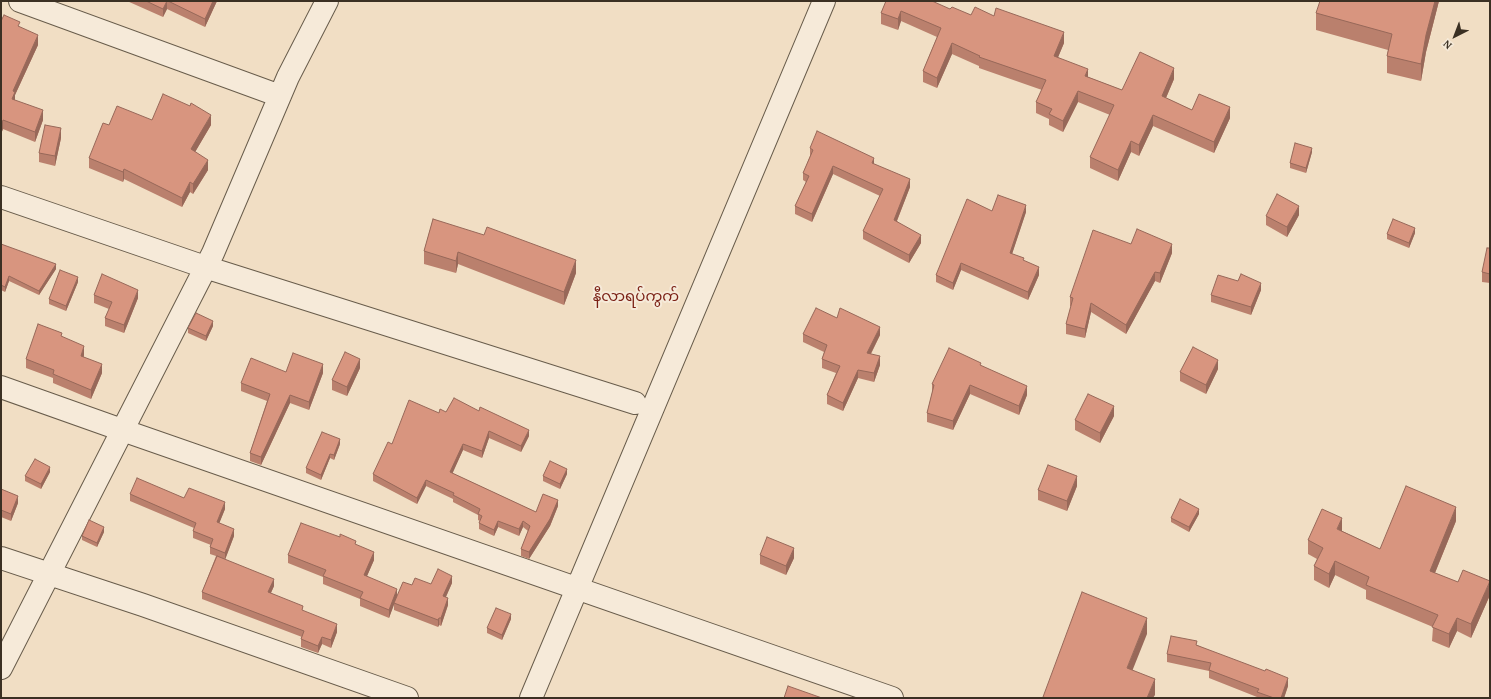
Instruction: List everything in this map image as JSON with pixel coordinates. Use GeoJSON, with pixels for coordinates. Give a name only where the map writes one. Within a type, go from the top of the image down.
{"type":"FeatureCollection","features":[{"type":"Feature","properties":{"kind":"street"},"geometry":{"type":"LineString","coordinates":[[20,1],[280,96]]}},
{"type":"Feature","properties":{"kind":"street"},"geometry":{"type":"LineString","coordinates":[[1,668],[205,268],[280,96],[327,1]]}},
{"type":"Feature","properties":{"kind":"street"},"geometry":{"type":"LineString","coordinates":[[531,698],[824,1]]}},
{"type":"Feature","properties":{"kind":"street"},"geometry":{"type":"LineString","coordinates":[[1,197],[205,268],[635,403]]}},
{"type":"Feature","properties":{"kind":"street"},"geometry":{"type":"LineString","coordinates":[[1,387],[892,698]]}},
{"type":"Feature","properties":{"kind":"street"},"geometry":{"type":"LineString","coordinates":[[1,558],[407,698]]}},
{"type":"Feature","properties":{"kind":"building"},"geometry":{"type":"Polygon","coordinates":[[[146,1],[167,1],[163,9],[146,1]]]}},
{"type":"Feature","properties":{"kind":"building"},"geometry":{"type":"Polygon","coordinates":[[[168,1],[213,1],[205,19],[168,1]]]}},
{"type":"Feature","properties":{"kind":"building"},"geometry":{"type":"Polygon","coordinates":[[[886,1],[932,1],[950,9],[952,7],[971,15],[975,7],[994,16],[996,8],[1064,32],[1054,56],[1088,69],[1085,76],[1122,90],[1140,52],[1174,68],[1162,96],[1192,110],[1199,94],[1230,107],[1214,142],[1153,115],[1139,145],[1131,141],[1118,170],[1090,157],[1114,105],[1078,91],[1063,121],[1049,114],[1052,109],[1036,102],[1046,80],[979,57],[980,56],[952,43],[937,78],[923,71],[941,28],[901,11],[898,19],[881,13],[886,1]]]}},
{"type":"Feature","properties":{"kind":"building"},"geometry":{"type":"Polygon","coordinates":[[[1320,1],[1435,1],[1426,35],[1421,64],[1387,56],[1392,34],[1316,13],[1320,1]]]}},
{"type":"Feature","properties":{"kind":"building"},"geometry":{"type":"Polygon","coordinates":[[[4,15],[20,22],[18,26],[38,35],[13,91],[15,92],[12,99],[43,110],[35,132],[3,120],[1,125],[1,21],[4,15]]]}},
{"type":"Feature","properties":{"kind":"building"},"geometry":{"type":"Polygon","coordinates":[[[163,94],[190,106],[191,103],[211,115],[191,149],[208,160],[193,184],[190,182],[182,198],[124,169],[123,172],[89,158],[103,123],[109,125],[117,106],[152,120],[163,94]]]}},
{"type":"Feature","properties":{"kind":"building"},"geometry":{"type":"Polygon","coordinates":[[[45,125],[61,128],[55,156],[39,153],[45,125]]]}},
{"type":"Feature","properties":{"kind":"building"},"geometry":{"type":"Polygon","coordinates":[[[817,131],[874,158],[872,163],[910,179],[894,220],[921,235],[909,255],[863,231],[883,189],[833,166],[812,214],[795,206],[809,176],[803,173],[813,150],[810,148],[817,131]]]}},
{"type":"Feature","properties":{"kind":"building"},"geometry":{"type":"Polygon","coordinates":[[[1295,143],[1312,148],[1306,168],[1290,163],[1295,143]]]}},
{"type":"Feature","properties":{"kind":"building"},"geometry":{"type":"Polygon","coordinates":[[[1277,194],[1299,206],[1287,227],[1266,216],[1277,194]]]}},
{"type":"Feature","properties":{"kind":"building"},"geometry":{"type":"Polygon","coordinates":[[[998,195],[1026,205],[1010,253],[1024,258],[1023,260],[1039,267],[1028,292],[961,263],[953,283],[936,275],[967,199],[992,211],[998,195]]]}},
{"type":"Feature","properties":{"kind":"building"},"geometry":{"type":"Polygon","coordinates":[[[433,219],[484,235],[487,227],[576,260],[564,292],[458,252],[456,261],[424,251],[433,219]]]}},
{"type":"Feature","properties":{"kind":"building"},"geometry":{"type":"Polygon","coordinates":[[[1393,219],[1415,228],[1409,243],[1387,234],[1393,219]]]}},
{"type":"Feature","properties":{"kind":"building"},"geometry":{"type":"Polygon","coordinates":[[[1137,229],[1172,244],[1160,273],[1155,272],[1126,325],[1091,303],[1085,329],[1066,324],[1073,298],[1070,297],[1093,230],[1131,244],[1137,229]]]}},
{"type":"Feature","properties":{"kind":"building"},"geometry":{"type":"Polygon","coordinates":[[[1,244],[56,264],[39,291],[9,276],[5,287],[1,285],[1,244]]]}},
{"type":"Feature","properties":{"kind":"building"},"geometry":{"type":"Polygon","coordinates":[[[1487,248],[1490,248],[1490,274],[1482,272],[1487,248]]]}},
{"type":"Feature","properties":{"kind":"building"},"geometry":{"type":"Polygon","coordinates":[[[60,270],[78,277],[66,306],[49,299],[60,270]]]}},
{"type":"Feature","properties":{"kind":"building"},"geometry":{"type":"Polygon","coordinates":[[[102,274],[138,290],[124,325],[105,318],[112,302],[94,295],[102,274]]]}},
{"type":"Feature","properties":{"kind":"building"},"geometry":{"type":"Polygon","coordinates":[[[1241,274],[1261,283],[1251,307],[1211,295],[1218,275],[1238,281],[1241,274]]]}},
{"type":"Feature","properties":{"kind":"building"},"geometry":{"type":"Polygon","coordinates":[[[816,308],[837,318],[840,308],[880,327],[867,353],[880,356],[874,373],[858,370],[843,403],[827,395],[840,366],[822,359],[827,345],[803,334],[816,308]]]}},
{"type":"Feature","properties":{"kind":"building"},"geometry":{"type":"Polygon","coordinates":[[[196,313],[213,321],[206,336],[188,328],[196,313]]]}},
{"type":"Feature","properties":{"kind":"building"},"geometry":{"type":"Polygon","coordinates":[[[38,324],[62,333],[61,336],[84,346],[81,356],[102,364],[91,390],[53,374],[54,370],[26,359],[38,324]]]}},
{"type":"Feature","properties":{"kind":"building"},"geometry":{"type":"Polygon","coordinates":[[[1193,347],[1218,360],[1206,385],[1180,372],[1193,347]]]}},
{"type":"Feature","properties":{"kind":"building"},"geometry":{"type":"Polygon","coordinates":[[[949,348],[981,363],[980,365],[1027,386],[1019,406],[970,385],[953,421],[927,413],[934,385],[932,384],[949,348]]]}},
{"type":"Feature","properties":{"kind":"building"},"geometry":{"type":"Polygon","coordinates":[[[345,352],[360,359],[347,387],[332,380],[345,352]]]}},
{"type":"Feature","properties":{"kind":"building"},"geometry":{"type":"Polygon","coordinates":[[[293,353],[323,364],[309,402],[290,395],[261,457],[250,453],[270,394],[241,383],[251,358],[286,372],[293,353]]]}},
{"type":"Feature","properties":{"kind":"building"},"geometry":{"type":"Polygon","coordinates":[[[1088,394],[1114,406],[1100,433],[1075,420],[1088,394]]]}},
{"type":"Feature","properties":{"kind":"building"},"geometry":{"type":"Polygon","coordinates":[[[454,398],[479,411],[480,407],[529,430],[521,446],[489,431],[482,451],[463,444],[450,472],[536,512],[543,494],[558,500],[550,519],[529,552],[521,549],[530,526],[523,521],[519,529],[498,521],[494,530],[479,523],[482,516],[478,514],[480,509],[453,495],[454,493],[426,480],[417,498],[373,474],[388,442],[392,444],[409,400],[439,413],[440,409],[446,412],[454,398]]]}},
{"type":"Feature","properties":{"kind":"building"},"geometry":{"type":"Polygon","coordinates":[[[322,432],[340,439],[334,455],[330,454],[321,475],[306,468],[322,432]]]}},
{"type":"Feature","properties":{"kind":"building"},"geometry":{"type":"Polygon","coordinates":[[[35,459],[50,467],[41,484],[25,476],[35,459]]]}},
{"type":"Feature","properties":{"kind":"building"},"geometry":{"type":"Polygon","coordinates":[[[550,461],[567,469],[560,484],[543,476],[550,461]]]}},
{"type":"Feature","properties":{"kind":"building"},"geometry":{"type":"Polygon","coordinates":[[[1048,465],[1077,476],[1067,501],[1038,490],[1048,465]]]}},
{"type":"Feature","properties":{"kind":"building"},"geometry":{"type":"Polygon","coordinates":[[[137,478],[184,498],[189,488],[225,502],[217,522],[234,529],[225,553],[210,547],[213,539],[193,531],[196,523],[130,494],[137,478]]]}},
{"type":"Feature","properties":{"kind":"building"},"geometry":{"type":"Polygon","coordinates":[[[1406,486],[1456,507],[1430,571],[1458,582],[1463,570],[1490,581],[1471,624],[1457,618],[1449,634],[1432,627],[1438,615],[1366,585],[1369,577],[1335,561],[1329,574],[1314,566],[1323,548],[1308,540],[1322,509],[1342,518],[1337,529],[1380,549],[1406,486]]]}},
{"type":"Feature","properties":{"kind":"building"},"geometry":{"type":"Polygon","coordinates":[[[1,489],[18,496],[11,514],[1,510],[1,489]]]}},
{"type":"Feature","properties":{"kind":"building"},"geometry":{"type":"Polygon","coordinates":[[[1180,499],[1199,509],[1189,527],[1171,518],[1180,499]]]}},
{"type":"Feature","properties":{"kind":"building"},"geometry":{"type":"Polygon","coordinates":[[[89,520],[104,527],[97,543],[82,536],[89,520]]]}},
{"type":"Feature","properties":{"kind":"building"},"geometry":{"type":"Polygon","coordinates":[[[301,523],[340,537],[340,534],[356,541],[355,544],[374,552],[364,575],[397,589],[389,610],[360,598],[363,592],[323,576],[326,570],[288,555],[301,523]]]}},
{"type":"Feature","properties":{"kind":"building"},"geometry":{"type":"Polygon","coordinates":[[[767,537],[794,548],[786,566],[760,555],[767,537]]]}},
{"type":"Feature","properties":{"kind":"building"},"geometry":{"type":"Polygon","coordinates":[[[217,556],[274,579],[268,592],[303,606],[302,610],[337,624],[331,640],[322,637],[318,646],[301,639],[304,631],[202,592],[217,556]]]}},
{"type":"Feature","properties":{"kind":"building"},"geometry":{"type":"Polygon","coordinates":[[[438,569],[452,576],[443,596],[448,598],[441,618],[438,620],[394,603],[403,582],[412,585],[415,578],[431,584],[438,569]]]}},
{"type":"Feature","properties":{"kind":"building"},"geometry":{"type":"Polygon","coordinates":[[[1082,592],[1147,618],[1127,668],[1155,679],[1147,698],[1043,697],[1082,592]]]}},
{"type":"Feature","properties":{"kind":"building"},"geometry":{"type":"Polygon","coordinates":[[[496,608],[511,614],[502,635],[487,628],[496,608]]]}},
{"type":"Feature","properties":{"kind":"building"},"geometry":{"type":"Polygon","coordinates":[[[1171,636],[1197,641],[1196,645],[1288,678],[1281,698],[1274,698],[1257,692],[1259,689],[1209,670],[1211,663],[1167,654],[1171,636]]]}},
{"type":"Feature","properties":{"kind":"building"},"geometry":{"type":"Polygon","coordinates":[[[788,686],[822,698],[784,698],[788,686]]]}},
{"type":"Feature","properties":{"kind":"district","name":"နီလာရပ်ကွက်"},"geometry":{"type":"Point","coordinates":[636,297]}}]}
